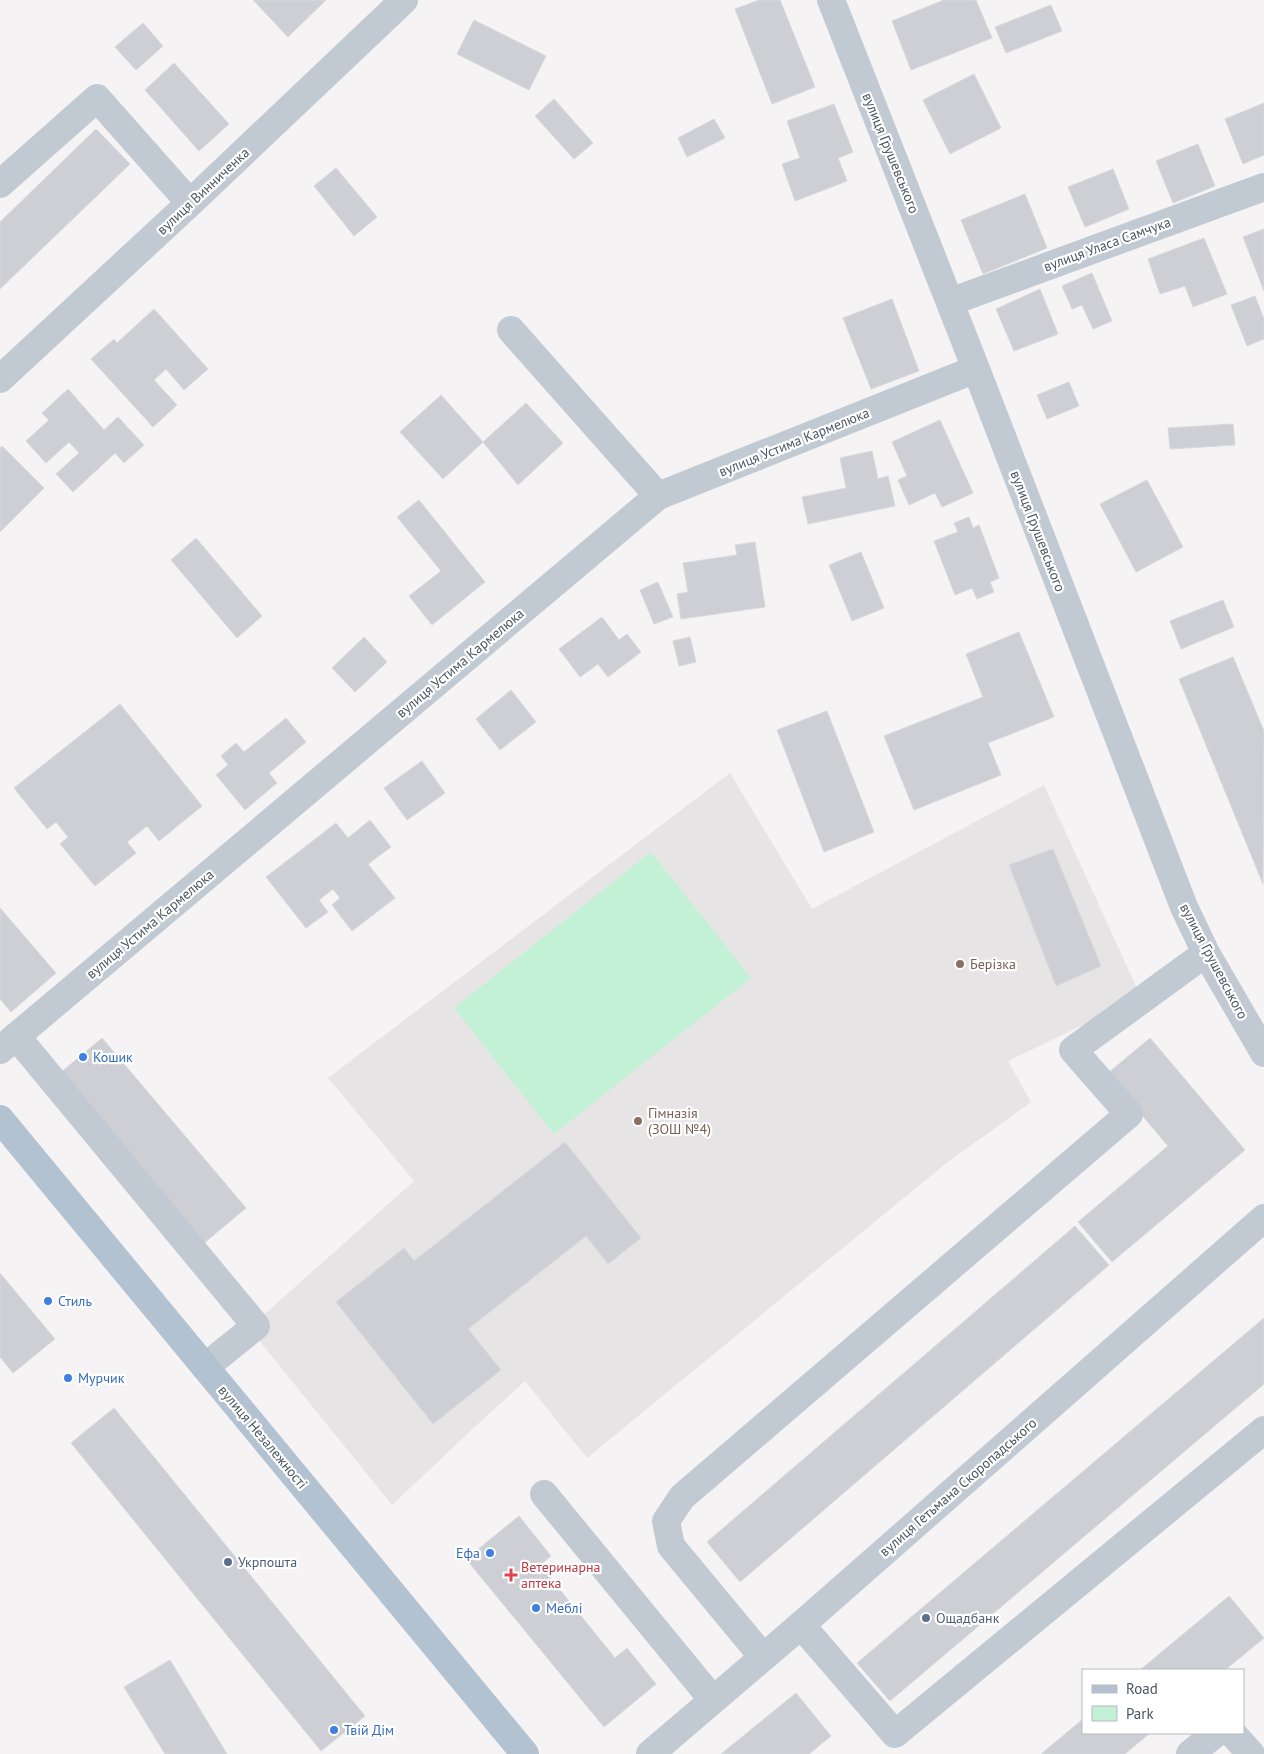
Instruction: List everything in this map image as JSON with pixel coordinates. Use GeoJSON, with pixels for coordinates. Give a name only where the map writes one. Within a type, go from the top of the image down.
{"type":"FeatureCollection","features":[{"type":"Feature","properties":{"kind":"main road","name":"вулиця Незалежності"},"geometry":{"type":"LineString","coordinates":[[0,1119],[526,1754]]}},
{"type":"Feature","properties":{"kind":"street","name":"вулиця Винниченка"},"geometry":{"type":"LineString","coordinates":[[0,379],[190,203],[404,0]]}},
{"type":"Feature","properties":{"kind":"street","name":"вулиця Грушевського"},"geometry":{"type":"LineString","coordinates":[[831,0],[1177,888],[1206,952],[1264,1053]]}},
{"type":"Feature","properties":{"kind":"street"},"geometry":{"type":"LineString","coordinates":[[0,184],[97,98],[190,203]]}},
{"type":"Feature","properties":{"kind":"street","name":"вулиця Уласа Самчука"},"geometry":{"type":"LineString","coordinates":[[950,302],[1264,187]]}},
{"type":"Feature","properties":{"kind":"street"},"geometry":{"type":"LineString","coordinates":[[511,330],[658,496]]}},
{"type":"Feature","properties":{"kind":"street","name":"вулиця Устима Кармелюка"},"geometry":{"type":"LineString","coordinates":[[8,1043],[658,496],[976,369]]}},
{"type":"Feature","properties":{"kind":"street"},"geometry":{"type":"LineString","coordinates":[[763,1657],[671,1546],[666,1521],[682,1497],[1129,1114],[1073,1050],[1206,952]]}},
{"type":"Feature","properties":{"kind":"street"},"geometry":{"type":"LineString","coordinates":[[8,1043],[256,1326],[205,1367]]}},
{"type":"Feature","properties":{"kind":"street","name":"вулиця Гетьмана Скоропадського"},"geometry":{"type":"LineString","coordinates":[[650,1754],[1264,1218]]}},
{"type":"Feature","properties":{"kind":"street"},"geometry":{"type":"LineString","coordinates":[[801,1624],[895,1734],[1264,1430]]}},
{"type":"Feature","properties":{"kind":"street"},"geometry":{"type":"LineString","coordinates":[[544,1494],[713,1700]]}},
{"type":"Feature","properties":{"kind":"street"},"geometry":{"type":"LineString","coordinates":[[1190,1754],[1215,1734]]}},
{"type":"Feature","properties":{"kind":"street"},"geometry":{"type":"LineString","coordinates":[[1233,1734],[1252,1754]]}},
{"type":"Feature","properties":{"kind":"shaded area","name":"Гімназія (ЗОШ №4)"},"geometry":{"type":"Polygon","coordinates":[[[730,773],[812,909],[1044,785],[1141,997],[1008,1061],[1031,1102],[944,1165],[587,1458],[525,1381],[392,1505],[249,1328],[414,1181],[328,1078],[730,773]]]}},
{"type":"Feature","properties":{"kind":"green space"},"geometry":{"type":"Polygon","coordinates":[[[651,852],[751,978],[554,1134],[454,1008],[651,852]]]}},
{"type":"Feature","properties":{"kind":"building"},"geometry":{"type":"Polygon","coordinates":[[[253,0],[326,0],[288,37],[253,0]]]}},
{"type":"Feature","properties":{"kind":"building"},"geometry":{"type":"Polygon","coordinates":[[[759,0],[780,0],[815,87],[772,104],[735,9],[759,0]]]}},
{"type":"Feature","properties":{"kind":"building"},"geometry":{"type":"Polygon","coordinates":[[[944,0],[976,0],[992,38],[911,70],[892,21],[944,0]]]}},
{"type":"Feature","properties":{"kind":"building"},"geometry":{"type":"Polygon","coordinates":[[[1051,5],[1062,31],[1006,53],[995,27],[1051,5]]]}},
{"type":"Feature","properties":{"kind":"building"},"geometry":{"type":"Polygon","coordinates":[[[474,20],[546,56],[529,90],[457,54],[474,20]]]}},
{"type":"Feature","properties":{"kind":"building"},"geometry":{"type":"Polygon","coordinates":[[[143,23],[163,46],[136,70],[115,47],[143,23]]]}},
{"type":"Feature","properties":{"kind":"building"},"geometry":{"type":"Polygon","coordinates":[[[174,63],[229,124],[199,151],[145,90],[174,63]]]}},
{"type":"Feature","properties":{"kind":"building"},"geometry":{"type":"Polygon","coordinates":[[[974,74],[1001,128],[950,154],[923,100],[974,74]]]}},
{"type":"Feature","properties":{"kind":"building"},"geometry":{"type":"Polygon","coordinates":[[[554,99],[593,143],[574,159],[535,116],[554,99]]]}},
{"type":"Feature","properties":{"kind":"building"},"geometry":{"type":"Polygon","coordinates":[[[1264,103],[1264,155],[1243,164],[1225,119],[1264,103]]]}},
{"type":"Feature","properties":{"kind":"building"},"geometry":{"type":"Polygon","coordinates":[[[834,104],[853,152],[838,158],[847,181],[795,201],[782,164],[800,158],[787,121],[834,104]]]}},
{"type":"Feature","properties":{"kind":"building"},"geometry":{"type":"Polygon","coordinates":[[[714,119],[725,138],[687,157],[678,138],[714,119]]]}},
{"type":"Feature","properties":{"kind":"building"},"geometry":{"type":"Polygon","coordinates":[[[96,129],[130,164],[0,289],[0,222],[96,129]]]}},
{"type":"Feature","properties":{"kind":"building"},"geometry":{"type":"Polygon","coordinates":[[[1198,144],[1215,186],[1173,203],[1156,161],[1198,144]]]}},
{"type":"Feature","properties":{"kind":"building"},"geometry":{"type":"Polygon","coordinates":[[[336,168],[377,217],[354,236],[314,186],[336,168]]]}},
{"type":"Feature","properties":{"kind":"building"},"geometry":{"type":"Polygon","coordinates":[[[1113,169],[1129,209],[1085,227],[1068,187],[1113,169]]]}},
{"type":"Feature","properties":{"kind":"building"},"geometry":{"type":"Polygon","coordinates":[[[1025,194],[1047,248],[983,274],[961,220],[1025,194]]]}},
{"type":"Feature","properties":{"kind":"building"},"geometry":{"type":"Polygon","coordinates":[[[1264,229],[1264,291],[1243,237],[1264,229]]]}},
{"type":"Feature","properties":{"kind":"building"},"geometry":{"type":"Polygon","coordinates":[[[1204,238],[1227,294],[1193,307],[1185,286],[1160,294],[1148,259],[1204,238]]]}},
{"type":"Feature","properties":{"kind":"building"},"geometry":{"type":"Polygon","coordinates":[[[1092,273],[1112,321],[1093,329],[1082,305],[1072,309],[1062,286],[1092,273]]]}},
{"type":"Feature","properties":{"kind":"building"},"geometry":{"type":"Polygon","coordinates":[[[1040,289],[1058,334],[1014,351],[996,309],[1040,289]]]}},
{"type":"Feature","properties":{"kind":"building"},"geometry":{"type":"Polygon","coordinates":[[[1255,296],[1264,319],[1264,339],[1247,346],[1231,305],[1255,296]]]}},
{"type":"Feature","properties":{"kind":"building"},"geometry":{"type":"Polygon","coordinates":[[[892,299],[919,371],[871,389],[843,318],[892,299]]]}},
{"type":"Feature","properties":{"kind":"building"},"geometry":{"type":"Polygon","coordinates":[[[154,309],[208,369],[184,390],[166,369],[154,380],[177,405],[153,427],[91,359],[114,339],[117,343],[154,309]]]}},
{"type":"Feature","properties":{"kind":"building"},"geometry":{"type":"Polygon","coordinates":[[[1069,382],[1079,406],[1047,419],[1037,395],[1069,382]]]}},
{"type":"Feature","properties":{"kind":"building"},"geometry":{"type":"Polygon","coordinates":[[[68,389],[104,430],[118,417],[144,445],[124,463],[115,453],[73,492],[56,474],[79,453],[69,442],[46,463],[26,441],[49,420],[42,413],[68,389]]]}},
{"type":"Feature","properties":{"kind":"building"},"geometry":{"type":"Polygon","coordinates":[[[441,395],[483,442],[443,479],[400,432],[441,395]]]}},
{"type":"Feature","properties":{"kind":"building"},"geometry":{"type":"Polygon","coordinates":[[[526,403],[563,443],[518,485],[483,442],[526,403]]]}},
{"type":"Feature","properties":{"kind":"building"},"geometry":{"type":"Polygon","coordinates":[[[940,420],[973,493],[942,507],[935,493],[909,505],[898,480],[907,476],[892,442],[940,420]]]}},
{"type":"Feature","properties":{"kind":"building"},"geometry":{"type":"Polygon","coordinates":[[[1233,424],[1235,445],[1170,449],[1168,428],[1233,424]]]}},
{"type":"Feature","properties":{"kind":"building"},"geometry":{"type":"Polygon","coordinates":[[[2,446],[44,488],[0,532],[0,448],[2,446]]]}},
{"type":"Feature","properties":{"kind":"building"},"geometry":{"type":"Polygon","coordinates":[[[872,451],[878,479],[888,476],[895,506],[808,524],[802,497],[846,488],[840,458],[872,451]]]}},
{"type":"Feature","properties":{"kind":"building"},"geometry":{"type":"Polygon","coordinates":[[[1147,480],[1183,547],[1136,572],[1100,504],[1147,480]]]}},
{"type":"Feature","properties":{"kind":"building"},"geometry":{"type":"Polygon","coordinates":[[[419,500],[485,582],[432,625],[409,596],[441,571],[397,517],[419,500]]]}},
{"type":"Feature","properties":{"kind":"building"},"geometry":{"type":"Polygon","coordinates":[[[969,517],[973,528],[979,525],[999,578],[990,582],[994,592],[977,599],[972,588],[955,595],[934,541],[958,532],[954,523],[969,517]]]}},
{"type":"Feature","properties":{"kind":"building"},"geometry":{"type":"Polygon","coordinates":[[[196,538],[262,616],[237,638],[171,560],[196,538]]]}},
{"type":"Feature","properties":{"kind":"building"},"geometry":{"type":"Polygon","coordinates":[[[755,542],[765,607],[681,619],[677,594],[688,592],[683,563],[737,555],[735,545],[755,542]]]}},
{"type":"Feature","properties":{"kind":"building"},"geometry":{"type":"Polygon","coordinates":[[[861,552],[884,608],[852,621],[829,565],[861,552]]]}},
{"type":"Feature","properties":{"kind":"building"},"geometry":{"type":"Polygon","coordinates":[[[658,582],[673,617],[654,624],[640,590],[658,582]]]}},
{"type":"Feature","properties":{"kind":"building"},"geometry":{"type":"Polygon","coordinates":[[[1223,600],[1234,627],[1181,649],[1170,621],[1223,600]]]}},
{"type":"Feature","properties":{"kind":"building"},"geometry":{"type":"Polygon","coordinates":[[[602,617],[619,640],[627,634],[641,652],[608,677],[598,664],[580,677],[559,649],[602,617]]]}},
{"type":"Feature","properties":{"kind":"building"},"geometry":{"type":"Polygon","coordinates":[[[1019,632],[1054,717],[988,743],[1001,775],[914,810],[884,736],[983,697],[966,654],[1019,632]]]}},
{"type":"Feature","properties":{"kind":"building"},"geometry":{"type":"Polygon","coordinates":[[[364,637],[387,662],[355,692],[332,668],[364,637]]]}},
{"type":"Feature","properties":{"kind":"building"},"geometry":{"type":"Polygon","coordinates":[[[690,637],[696,662],[679,666],[673,641],[690,637]]]}},
{"type":"Feature","properties":{"kind":"building"},"geometry":{"type":"Polygon","coordinates":[[[1233,657],[1264,731],[1263,884],[1179,679],[1233,657]]]}},
{"type":"Feature","properties":{"kind":"building"},"geometry":{"type":"Polygon","coordinates":[[[511,690],[536,722],[500,750],[476,719],[511,690]]]}},
{"type":"Feature","properties":{"kind":"building"},"geometry":{"type":"Polygon","coordinates":[[[120,704],[202,806],[159,841],[147,826],[127,842],[136,853],[95,886],[60,844],[68,837],[56,822],[47,829],[14,788],[120,704]]]}},
{"type":"Feature","properties":{"kind":"building"},"geometry":{"type":"Polygon","coordinates":[[[827,711],[874,832],[824,852],[777,730],[827,711]]]}},
{"type":"Feature","properties":{"kind":"building"},"geometry":{"type":"Polygon","coordinates":[[[286,718],[306,742],[269,773],[277,783],[245,810],[216,775],[228,765],[221,756],[236,743],[244,752],[286,718]]]}},
{"type":"Feature","properties":{"kind":"building"},"geometry":{"type":"Polygon","coordinates":[[[422,761],[445,793],[407,820],[384,788],[422,761]]]}},
{"type":"Feature","properties":{"kind":"building"},"geometry":{"type":"Polygon","coordinates":[[[370,820],[391,847],[368,864],[395,898],[352,931],[332,905],[340,898],[333,889],[319,900],[328,912],[306,928],[266,877],[336,823],[348,838],[370,820]]]}},
{"type":"Feature","properties":{"kind":"building"},"geometry":{"type":"Polygon","coordinates":[[[1053,849],[1101,966],[1056,986],[1009,865],[1053,849]]]}},
{"type":"Feature","properties":{"kind":"building"},"geometry":{"type":"Polygon","coordinates":[[[0,908],[56,973],[11,1012],[0,999],[0,908]]]}},
{"type":"Feature","properties":{"kind":"building"},"geometry":{"type":"Polygon","coordinates":[[[102,1038],[246,1208],[203,1244],[59,1074],[102,1038]]]}},
{"type":"Feature","properties":{"kind":"building"},"geometry":{"type":"Polygon","coordinates":[[[1150,1038],[1245,1150],[1112,1262],[1078,1222],[1168,1146],[1107,1074],[1150,1038]]]}},
{"type":"Feature","properties":{"kind":"building"},"geometry":{"type":"Polygon","coordinates":[[[565,1142],[641,1238],[608,1264],[586,1236],[468,1329],[501,1370],[433,1424],[336,1302],[404,1248],[414,1261],[565,1142]]]}},
{"type":"Feature","properties":{"kind":"building"},"geometry":{"type":"Polygon","coordinates":[[[1075,1226],[1109,1265],[740,1582],[707,1542],[1075,1226]]]}},
{"type":"Feature","properties":{"kind":"building"},"geometry":{"type":"Polygon","coordinates":[[[0,1273],[55,1339],[13,1373],[0,1357],[0,1273]]]}},
{"type":"Feature","properties":{"kind":"building"},"geometry":{"type":"Polygon","coordinates":[[[1264,1318],[1264,1384],[890,1701],[857,1663],[1264,1318]]]}},
{"type":"Feature","properties":{"kind":"building"},"geometry":{"type":"Polygon","coordinates":[[[114,1408],[365,1716],[321,1751],[71,1443],[114,1408]]]}},
{"type":"Feature","properties":{"kind":"building"},"geometry":{"type":"Polygon","coordinates":[[[519,1516],[551,1556],[540,1565],[615,1658],[627,1648],[656,1684],[604,1727],[466,1559],[519,1516]]]}},
{"type":"Feature","properties":{"kind":"building"},"geometry":{"type":"Polygon","coordinates":[[[1229,1596],[1264,1638],[1226,1669],[1141,1669],[1229,1596]]]}},
{"type":"Feature","properties":{"kind":"building"},"geometry":{"type":"Polygon","coordinates":[[[170,1660],[227,1754],[165,1754],[124,1687],[170,1660]]]}},
{"type":"Feature","properties":{"kind":"building"},"geometry":{"type":"Polygon","coordinates":[[[796,1693],[831,1736],[809,1754],[721,1754],[796,1693]]]}},
{"type":"Feature","properties":{"kind":"building"},"geometry":{"type":"Polygon","coordinates":[[[1082,1720],[1082,1734],[1149,1734],[1125,1754],[1041,1754],[1082,1720]]]}},
{"type":"Feature","properties":{"kind":"place","name":"Берізка"},"geometry":{"type":"Point","coordinates":[960,964]}},
{"type":"Feature","properties":{"kind":"place","name":"Кошик"},"geometry":{"type":"Point","coordinates":[83,1057]}},
{"type":"Feature","properties":{"kind":"place","name":"Гімназія (ЗОШ №4)"},"geometry":{"type":"Point","coordinates":[638,1121]}},
{"type":"Feature","properties":{"kind":"place","name":"Стиль"},"geometry":{"type":"Point","coordinates":[48,1301]}},
{"type":"Feature","properties":{"kind":"place","name":"Мурчик"},"geometry":{"type":"Point","coordinates":[68,1378]}},
{"type":"Feature","properties":{"kind":"place","name":"Ефа"},"geometry":{"type":"Point","coordinates":[490,1553]}},
{"type":"Feature","properties":{"kind":"place","name":"Укрпошта"},"geometry":{"type":"Point","coordinates":[228,1562]}},
{"type":"Feature","properties":{"kind":"place","name":"Ветеринарна аптека"},"geometry":{"type":"Point","coordinates":[511,1575]}},
{"type":"Feature","properties":{"kind":"place","name":"Меблі"},"geometry":{"type":"Point","coordinates":[536,1608]}},
{"type":"Feature","properties":{"kind":"place","name":"Ощадбанк"},"geometry":{"type":"Point","coordinates":[926,1618]}},
{"type":"Feature","properties":{"kind":"place","name":"Твій Дім"},"geometry":{"type":"Point","coordinates":[334,1730]}}]}
